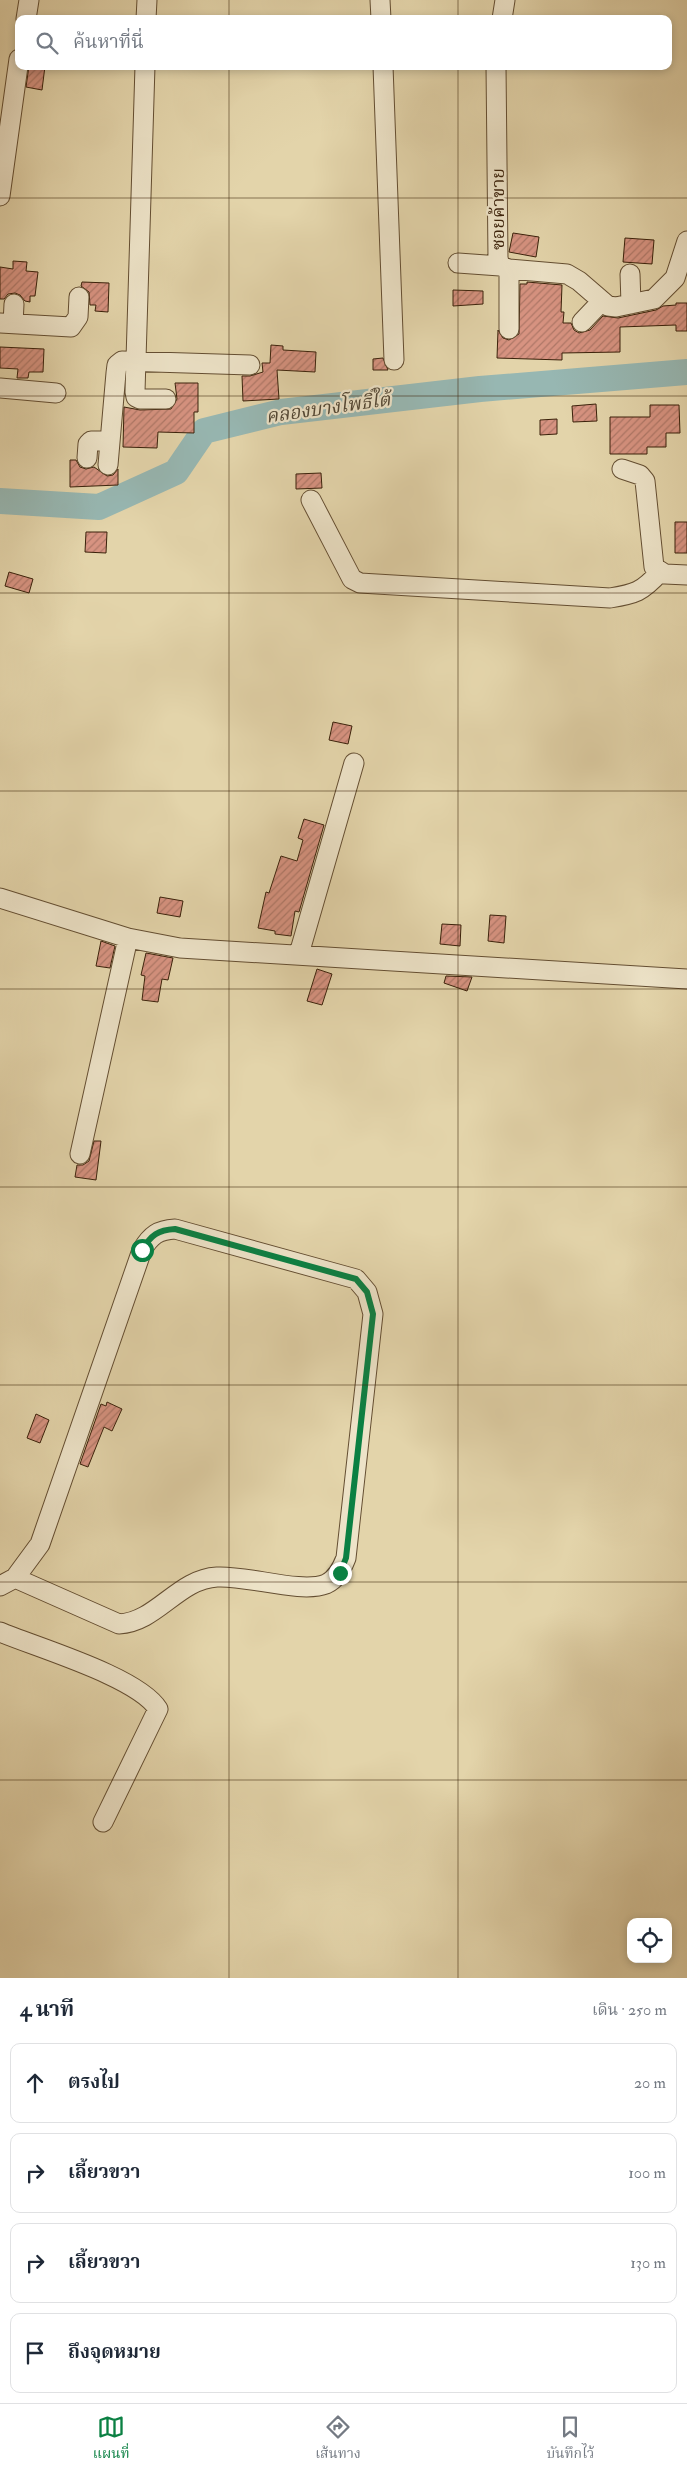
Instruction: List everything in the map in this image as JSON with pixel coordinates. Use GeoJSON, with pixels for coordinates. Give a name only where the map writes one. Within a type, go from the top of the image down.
{"type":"FeatureCollection","features":[{"type":"Feature","properties":{"kind":"street"},"geometry":{"type":"LineString","coordinates":[[146,15],[147,0]]}},
{"type":"Feature","properties":{"kind":"street"},"geometry":{"type":"LineString","coordinates":[[380,0],[381,15]]}},
{"type":"Feature","properties":{"kind":"street"},"geometry":{"type":"LineString","coordinates":[[503,15],[506,0]]}},
{"type":"Feature","properties":{"kind":"street"},"geometry":{"type":"LineString","coordinates":[[0,196],[17,70]]}},
{"type":"Feature","properties":{"kind":"street"},"geometry":{"type":"LineString","coordinates":[[145,70],[136,397],[166,399]]}},
{"type":"Feature","properties":{"kind":"street"},"geometry":{"type":"LineString","coordinates":[[383,70],[394,360]]}},
{"type":"Feature","properties":{"kind":"street","name":"ซอยค้าขาย"},"geometry":{"type":"LineString","coordinates":[[496,70],[498,258],[505,268],[567,274],[579,281],[602,301]]}},
{"type":"Feature","properties":{"kind":"street"},"geometry":{"type":"LineString","coordinates":[[582,322],[602,301],[616,307],[654,299],[674,278],[687,241]]}},
{"type":"Feature","properties":{"kind":"street"},"geometry":{"type":"LineString","coordinates":[[458,263],[505,268],[509,329]]}},
{"type":"Feature","properties":{"kind":"street"},"geometry":{"type":"LineString","coordinates":[[630,274],[631,304]]}},
{"type":"Feature","properties":{"kind":"street"},"geometry":{"type":"LineString","coordinates":[[14,304],[6,324],[71,327],[78,318],[79,297]]}},
{"type":"Feature","properties":{"kind":"street"},"geometry":{"type":"LineString","coordinates":[[108,465],[117,365],[122,361],[250,365]]}},
{"type":"Feature","properties":{"kind":"street"},"geometry":{"type":"LineString","coordinates":[[0,388],[56,393]]}},
{"type":"Feature","properties":{"kind":"street"},"geometry":{"type":"LineString","coordinates":[[87,458],[88,444],[91,441],[110,441]]}},
{"type":"Feature","properties":{"kind":"street"},"geometry":{"type":"LineString","coordinates":[[622,469],[640,475],[645,481],[654,567],[660,572],[687,575]]}},
{"type":"Feature","properties":{"kind":"street"},"geometry":{"type":"LineString","coordinates":[[311,500],[352,579],[360,583],[610,598],[631,595],[644,589],[660,572]]}},
{"type":"Feature","properties":{"kind":"street"},"geometry":{"type":"LineString","coordinates":[[299,954],[354,762]]}},
{"type":"Feature","properties":{"kind":"street"},"geometry":{"type":"LineString","coordinates":[[0,898],[128,938],[180,948],[687,979]]}},
{"type":"Feature","properties":{"kind":"street"},"geometry":{"type":"LineString","coordinates":[[80,1154],[128,938]]}},
{"type":"Feature","properties":{"kind":"street"},"geometry":{"type":"LineString","coordinates":[[175,1229],[356,1279],[367,1292],[373,1314],[346,1558],[340,1573],[327,1583],[311,1587],[231,1576],[207,1578],[182,1588],[141,1619],[132,1623],[119,1624],[7,1582],[40,1544],[142,1250],[149,1237],[160,1230],[175,1229]]}},
{"type":"Feature","properties":{"kind":"street"},"geometry":{"type":"LineString","coordinates":[[0,1632],[93,1668],[151,1698],[158,1709],[103,1822]]}},
{"type":"Feature","properties":{"kind":"building"},"geometry":{"type":"Polygon","coordinates":[[[28,70],[44,70],[42,90],[26,87],[28,70]]]}},
{"type":"Feature","properties":{"kind":"building"},"geometry":{"type":"Polygon","coordinates":[[[513,233],[539,237],[536,257],[509,252],[513,233]]]}},
{"type":"Feature","properties":{"kind":"building"},"geometry":{"type":"Polygon","coordinates":[[[625,238],[654,240],[652,264],[623,262],[625,238]]]}},
{"type":"Feature","properties":{"kind":"building"},"geometry":{"type":"Polygon","coordinates":[[[13,261],[27,262],[26,271],[38,272],[35,296],[30,296],[30,302],[25,301],[20,295],[15,293],[8,294],[4,299],[0,299],[0,267],[13,269],[13,261]]]}},
{"type":"Feature","properties":{"kind":"building"},"geometry":{"type":"Polygon","coordinates":[[[82,282],[109,283],[108,312],[95,311],[96,305],[90,305],[89,292],[81,286],[82,282]]]}},
{"type":"Feature","properties":{"kind":"building"},"geometry":{"type":"Polygon","coordinates":[[[527,282],[562,285],[561,312],[564,312],[563,323],[571,323],[574,330],[579,333],[590,330],[603,316],[618,318],[656,310],[663,306],[676,305],[676,303],[687,303],[687,331],[676,331],[676,325],[620,327],[620,352],[562,353],[562,360],[497,358],[498,330],[503,338],[509,340],[519,334],[520,284],[527,284],[527,282]]]}},
{"type":"Feature","properties":{"kind":"building"},"geometry":{"type":"Polygon","coordinates":[[[453,290],[483,291],[483,304],[453,306],[453,290]]]}},
{"type":"Feature","properties":{"kind":"building"},"geometry":{"type":"Polygon","coordinates":[[[271,345],[283,346],[283,350],[316,352],[315,372],[277,370],[279,399],[243,401],[242,376],[263,372],[262,363],[270,363],[271,345]]]}},
{"type":"Feature","properties":{"kind":"building"},"geometry":{"type":"Polygon","coordinates":[[[0,347],[44,349],[43,372],[29,372],[28,378],[17,378],[18,369],[0,368],[0,347]]]}},
{"type":"Feature","properties":{"kind":"building"},"geometry":{"type":"Polygon","coordinates":[[[383,358],[388,370],[373,370],[373,359],[383,358]]]}},
{"type":"Feature","properties":{"kind":"building"},"geometry":{"type":"Polygon","coordinates":[[[175,383],[198,383],[198,412],[194,412],[194,433],[158,432],[157,448],[123,447],[124,407],[140,410],[171,409],[177,399],[175,383]]]}},
{"type":"Feature","properties":{"kind":"building"},"geometry":{"type":"Polygon","coordinates":[[[596,404],[597,421],[573,422],[572,406],[596,404]]]}},
{"type":"Feature","properties":{"kind":"building"},"geometry":{"type":"Polygon","coordinates":[[[650,405],[679,405],[680,433],[666,433],[666,447],[647,447],[647,454],[610,454],[610,417],[650,417],[650,405]]]}},
{"type":"Feature","properties":{"kind":"building"},"geometry":{"type":"Polygon","coordinates":[[[557,419],[557,434],[540,435],[540,420],[557,419]]]}},
{"type":"Feature","properties":{"kind":"building"},"geometry":{"type":"Polygon","coordinates":[[[70,460],[76,460],[80,467],[86,469],[94,467],[107,476],[113,475],[118,469],[118,485],[70,487],[70,460]]]}},
{"type":"Feature","properties":{"kind":"building"},"geometry":{"type":"Polygon","coordinates":[[[321,473],[322,488],[296,489],[296,474],[321,473]]]}},
{"type":"Feature","properties":{"kind":"building"},"geometry":{"type":"Polygon","coordinates":[[[675,522],[687,522],[687,553],[675,553],[675,522]]]}},
{"type":"Feature","properties":{"kind":"building"},"geometry":{"type":"Polygon","coordinates":[[[86,532],[107,532],[106,553],[85,552],[86,532]]]}},
{"type":"Feature","properties":{"kind":"building"},"geometry":{"type":"Polygon","coordinates":[[[9,572],[33,579],[29,593],[5,586],[9,572]]]}},
{"type":"Feature","properties":{"kind":"building"},"geometry":{"type":"Polygon","coordinates":[[[333,722],[352,726],[348,744],[329,740],[333,722]]]}},
{"type":"Feature","properties":{"kind":"building"},"geometry":{"type":"Polygon","coordinates":[[[304,819],[324,825],[299,912],[295,911],[291,936],[275,934],[275,931],[258,928],[266,892],[269,893],[281,856],[297,861],[303,840],[298,838],[304,819]]]}},
{"type":"Feature","properties":{"kind":"building"},"geometry":{"type":"Polygon","coordinates":[[[160,897],[183,901],[180,917],[157,913],[160,897]]]}},
{"type":"Feature","properties":{"kind":"building"},"geometry":{"type":"Polygon","coordinates":[[[490,915],[506,916],[504,943],[488,941],[490,915]]]}},
{"type":"Feature","properties":{"kind":"building"},"geometry":{"type":"Polygon","coordinates":[[[442,924],[461,925],[460,946],[440,944],[442,924]]]}},
{"type":"Feature","properties":{"kind":"building"},"geometry":{"type":"Polygon","coordinates":[[[101,941],[115,946],[110,968],[96,966],[101,941]]]}},
{"type":"Feature","properties":{"kind":"building"},"geometry":{"type":"Polygon","coordinates":[[[146,953],[173,958],[168,980],[162,979],[158,1002],[142,1000],[145,976],[141,975],[146,953]]]}},
{"type":"Feature","properties":{"kind":"building"},"geometry":{"type":"Polygon","coordinates":[[[317,969],[332,974],[322,1005],[307,1001],[317,969]]]}},
{"type":"Feature","properties":{"kind":"building"},"geometry":{"type":"Polygon","coordinates":[[[446,976],[472,977],[467,991],[444,983],[446,976]]]}},
{"type":"Feature","properties":{"kind":"building"},"geometry":{"type":"Polygon","coordinates":[[[94,1141],[101,1141],[96,1180],[75,1177],[77,1165],[83,1165],[89,1161],[94,1141]]]}},
{"type":"Feature","properties":{"kind":"building"},"geometry":{"type":"Polygon","coordinates":[[[107,1402],[122,1409],[112,1431],[104,1427],[88,1467],[80,1464],[101,1404],[106,1406],[107,1402]]]}},
{"type":"Feature","properties":{"kind":"building"},"geometry":{"type":"Polygon","coordinates":[[[36,1414],[49,1420],[40,1443],[27,1438],[36,1414]]]}},
{"type":"Feature","properties":{"kind":"waterway","name":"คลองบางโพธิ์ใต้"},"geometry":{"type":"LineString","coordinates":[[0,501],[99,507],[176,472],[204,431],[281,412],[480,389],[687,372]]}},
{"type":"Feature","properties":{"kind":"route"},"geometry":{"type":"LineString","coordinates":[[142,1250],[149,1237],[160,1230],[175,1229],[356,1279],[367,1292],[373,1314],[346,1558],[340,1573]]}}]}
